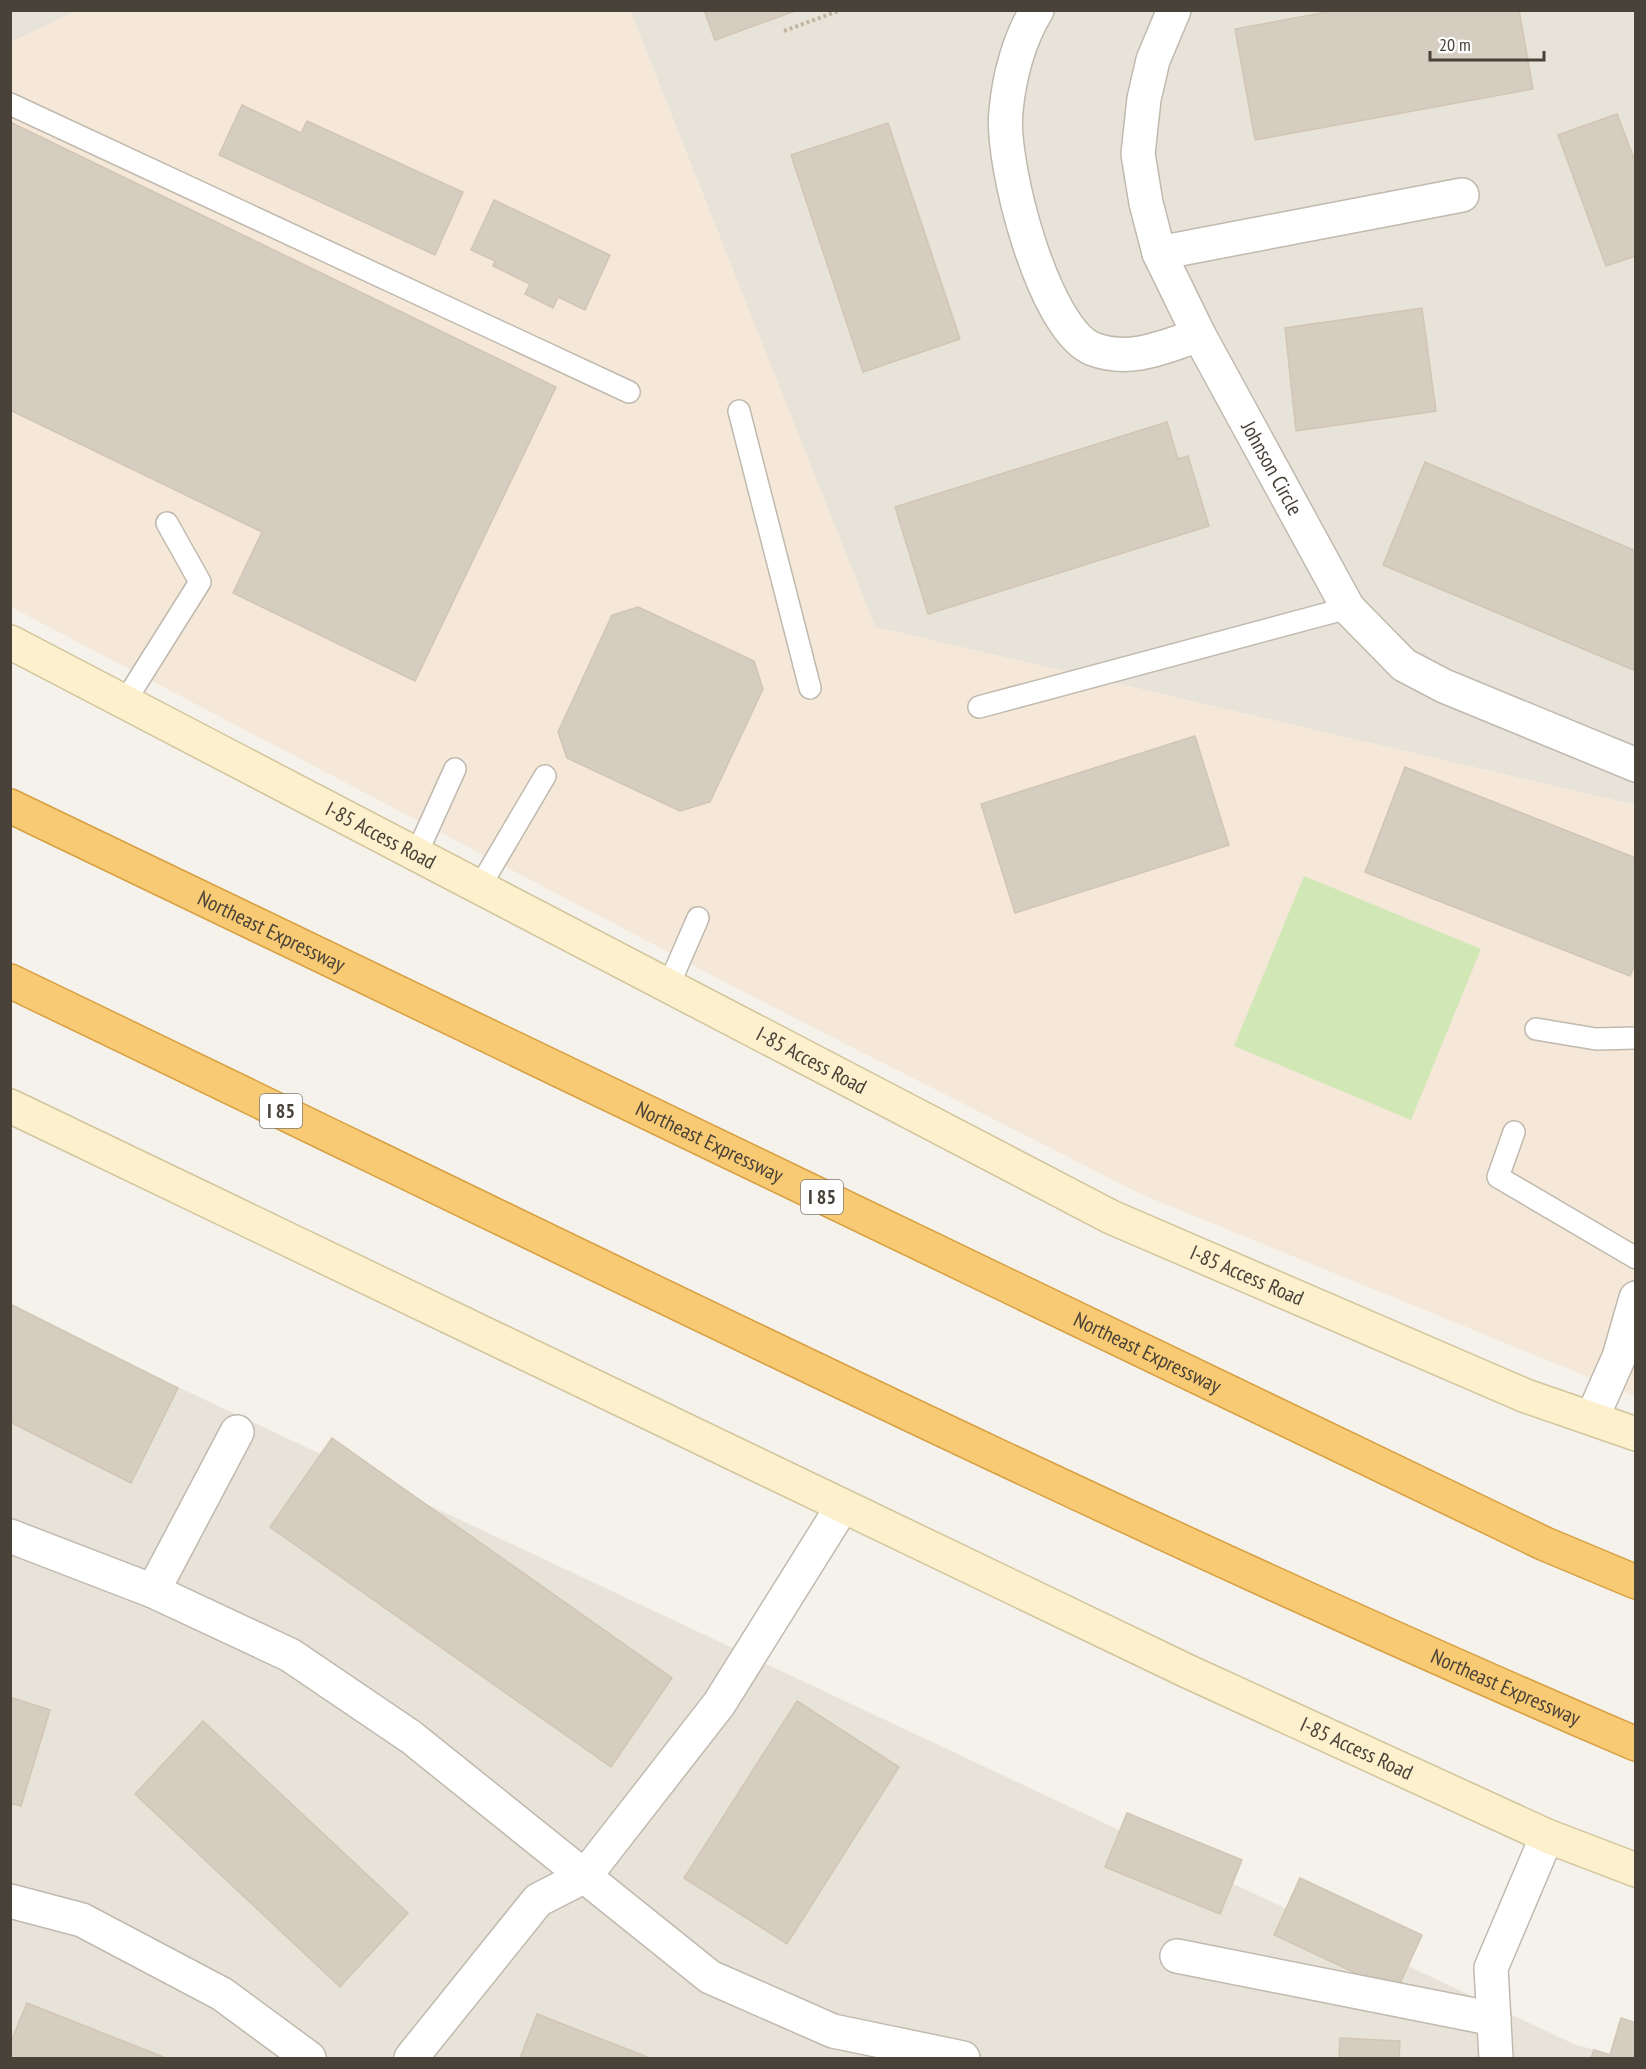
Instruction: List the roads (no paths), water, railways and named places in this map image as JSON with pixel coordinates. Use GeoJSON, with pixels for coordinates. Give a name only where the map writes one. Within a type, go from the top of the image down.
{"type":"FeatureCollection","features":[{"type":"Feature","properties":{"kind":"highway","name":"Northeast Expressway"},"geometry":{"type":"LineString","coordinates":[[10,806],[1480,1513],[1635,1582]]}},
{"type":"Feature","properties":{"kind":"highway","name":"Northeast Expressway"},"geometry":{"type":"LineString","coordinates":[[10,981],[1142,1525],[1443,1662],[1635,1744]]}},
{"type":"Feature","properties":{"kind":"main road","name":"I-85 Access Road"},"geometry":{"type":"LineString","coordinates":[[10,642],[1111,1217],[1526,1396],[1635,1434]]}},
{"type":"Feature","properties":{"kind":"main road","name":"I-85 Access Road"},"geometry":{"type":"LineString","coordinates":[[10,1106],[1187,1671],[1547,1836],[1635,1870]]}},
{"type":"Feature","properties":{"kind":"street"},"geometry":{"type":"LineString","coordinates":[[1036,10],[1028,25],[1009,93],[1006,112],[1007,154],[1023,226],[1050,294],[1071,329],[1091,348],[1111,354],[1121,356],[1154,351],[1199,335]]}},
{"type":"Feature","properties":{"kind":"street","name":"Johnson Circle"},"geometry":{"type":"LineString","coordinates":[[1174,10],[1153,60],[1144,99],[1138,154],[1146,203],[1159,253],[1199,335],[1348,608],[1404,665],[1444,686],[1635,765]]}},
{"type":"Feature","properties":{"kind":"street"},"geometry":{"type":"LineString","coordinates":[[1159,253],[1462,195]]}},
{"type":"Feature","properties":{"kind":"street"},"geometry":{"type":"LineString","coordinates":[[1592,1419],[1619,1357],[1635,1298]]}},
{"type":"Feature","properties":{"kind":"street"},"geometry":{"type":"LineString","coordinates":[[153,1591],[237,1432]]}},
{"type":"Feature","properties":{"kind":"street"},"geometry":{"type":"LineString","coordinates":[[411,2058],[538,1900],[585,1876],[719,1704],[842,1507]]}},
{"type":"Feature","properties":{"kind":"street"},"geometry":{"type":"LineString","coordinates":[[10,1536],[153,1591],[290,1655],[411,1737],[711,1977],[833,2031],[963,2058]]}},
{"type":"Feature","properties":{"kind":"street"},"geometry":{"type":"LineString","coordinates":[[1496,2058],[1491,1968],[1547,1836]]}},
{"type":"Feature","properties":{"kind":"street"},"geometry":{"type":"LineString","coordinates":[[10,1901],[82,1920],[92,1925],[222,1994],[309,2058]]}},
{"type":"Feature","properties":{"kind":"street"},"geometry":{"type":"LineString","coordinates":[[1177,1956],[1494,2019]]}},
{"type":"Feature","properties":{"kind":"lane"},"geometry":{"type":"LineString","coordinates":[[10,104],[629,392]]}},
{"type":"Feature","properties":{"kind":"lane"},"geometry":{"type":"LineString","coordinates":[[739,411],[810,688]]}},
{"type":"Feature","properties":{"kind":"lane"},"geometry":{"type":"LineString","coordinates":[[124,703],[200,582],[167,523]]}},
{"type":"Feature","properties":{"kind":"lane"},"geometry":{"type":"LineString","coordinates":[[979,707],[1348,608]]}},
{"type":"Feature","properties":{"kind":"lane"},"geometry":{"type":"LineString","coordinates":[[416,855],[455,769]]}},
{"type":"Feature","properties":{"kind":"lane"},"geometry":{"type":"LineString","coordinates":[[479,888],[546,776]]}},
{"type":"Feature","properties":{"kind":"lane"},"geometry":{"type":"LineString","coordinates":[[668,987],[698,918]]}},
{"type":"Feature","properties":{"kind":"lane"},"geometry":{"type":"LineString","coordinates":[[1536,1029],[1596,1040],[1635,1038]]}},
{"type":"Feature","properties":{"kind":"lane"},"geometry":{"type":"LineString","coordinates":[[1514,1132],[1498,1177],[1635,1258]]}}]}
